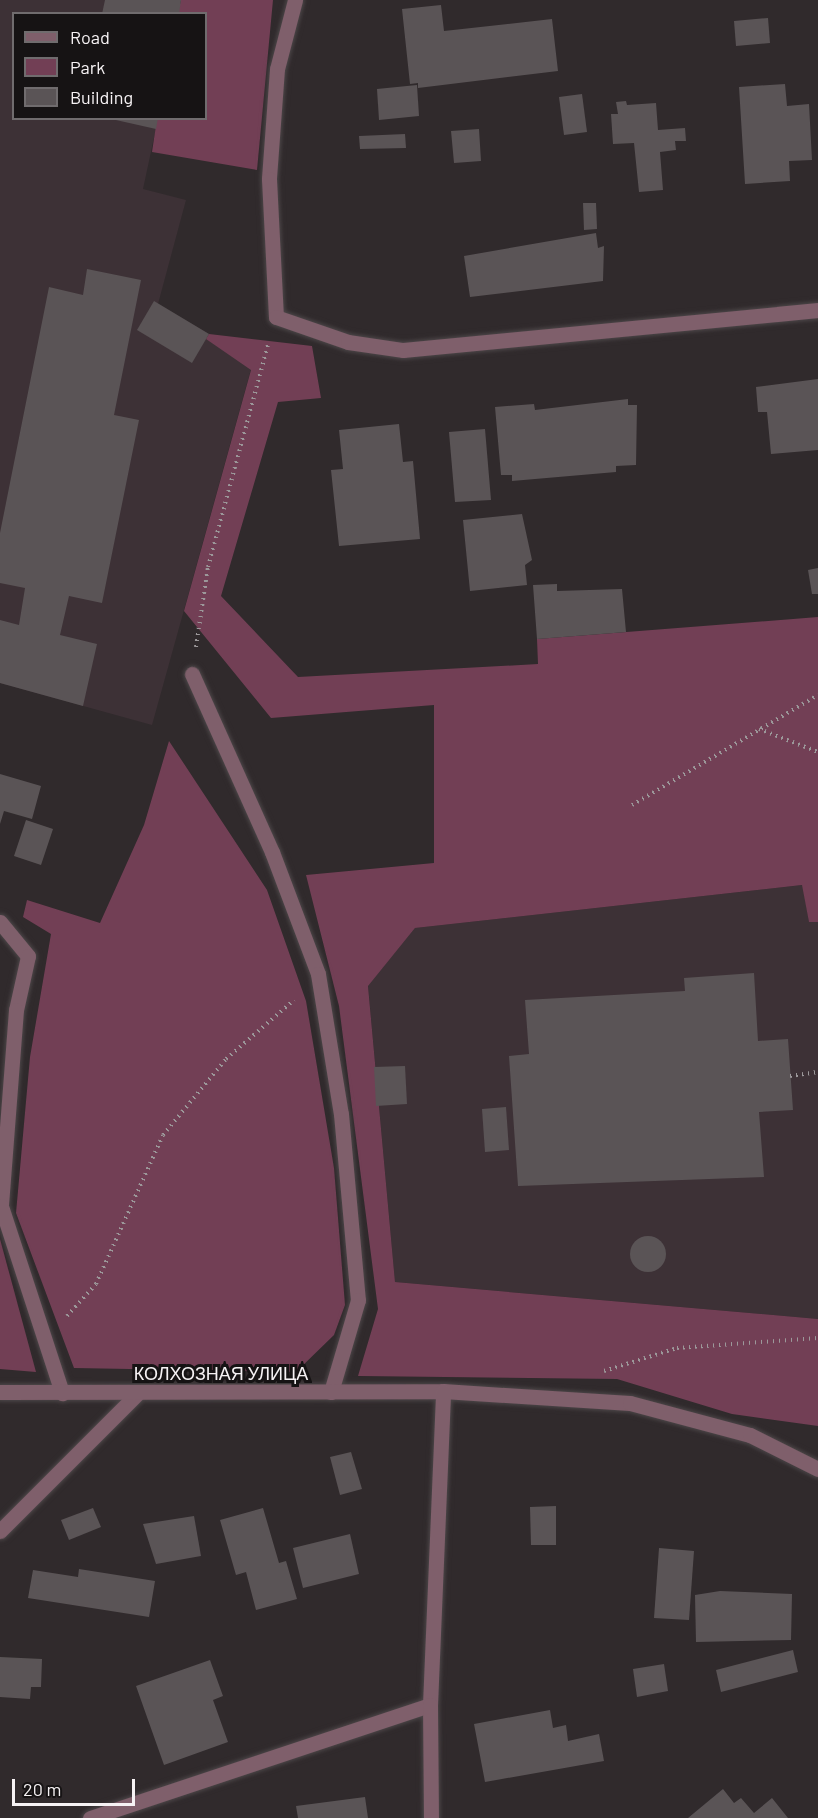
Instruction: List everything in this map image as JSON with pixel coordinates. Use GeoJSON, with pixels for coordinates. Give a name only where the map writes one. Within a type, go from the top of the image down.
{"type":"FeatureCollection","features":[{"type":"Feature","properties":{"kind":"street"},"geometry":{"type":"LineString","coordinates":[[295,0],[277,69],[269,179],[276,317],[348,342],[403,350],[818,310]]}},
{"type":"Feature","properties":{"kind":"street"},"geometry":{"type":"LineString","coordinates":[[192,674],[272,852],[319,978],[341,1114],[358,1300],[331,1392]]}},
{"type":"Feature","properties":{"kind":"street"},"geometry":{"type":"LineString","coordinates":[[0,922],[28,956],[16,1010],[1,1206],[62,1393]]}},
{"type":"Feature","properties":{"kind":"street"},"geometry":{"type":"LineString","coordinates":[[431,1818],[430,1705],[443,1391]]}},
{"type":"Feature","properties":{"kind":"street","name":"КОЛХОЗНАЯ УЛИЦА"},"geometry":{"type":"LineString","coordinates":[[0,1392],[443,1391],[630,1403],[750,1435],[818,1469]]}},
{"type":"Feature","properties":{"kind":"street"},"geometry":{"type":"LineString","coordinates":[[0,1531],[138,1393]]}},
{"type":"Feature","properties":{"kind":"street"},"geometry":{"type":"LineString","coordinates":[[90,1818],[430,1705]]}},
{"type":"Feature","properties":{"kind":"path"},"geometry":{"type":"LineString","coordinates":[[192,674],[208,567],[276,317]]}},
{"type":"Feature","properties":{"kind":"path"},"geometry":{"type":"LineString","coordinates":[[632,805],[818,695]]}},
{"type":"Feature","properties":{"kind":"path"},"geometry":{"type":"LineString","coordinates":[[759,729],[818,752]]}},
{"type":"Feature","properties":{"kind":"path"},"geometry":{"type":"LineString","coordinates":[[45,1340],[96,1284],[163,1135],[226,1059],[319,978]]}},
{"type":"Feature","properties":{"kind":"path"},"geometry":{"type":"LineString","coordinates":[[790,1076],[818,1072]]}},
{"type":"Feature","properties":{"kind":"path"},"geometry":{"type":"LineString","coordinates":[[599,1372],[677,1348],[818,1338]]}},
{"type":"Feature","properties":{"kind":"shaded area"},"geometry":{"type":"Polygon","coordinates":[[[0,0],[181,0],[179,12],[12,12],[12,120],[158,120],[143,189],[186,200],[158,304],[209,334],[207,339],[251,369],[152,725],[0,683],[0,0]]]}},
{"type":"Feature","properties":{"kind":"shaded area"},"geometry":{"type":"Polygon","coordinates":[[[803,885],[809,921],[818,922],[818,1319],[395,1282],[368,985],[415,928],[803,885]]]}},
{"type":"Feature","properties":{"kind":"green space"},"geometry":{"type":"Polygon","coordinates":[[[181,0],[273,0],[257,170],[152,152],[157,120],[207,120],[207,12],[178,12],[181,0]]]}},
{"type":"Feature","properties":{"kind":"green space"},"geometry":{"type":"Polygon","coordinates":[[[209,334],[312,346],[321,398],[278,402],[221,596],[298,677],[538,664],[537,639],[818,617],[818,922],[809,922],[802,885],[415,928],[368,986],[395,1282],[818,1319],[818,1426],[732,1414],[617,1379],[358,1376],[378,1309],[339,1006],[306,875],[434,863],[434,705],[271,718],[184,611],[251,370],[206,339],[209,334]]]}},
{"type":"Feature","properties":{"kind":"green space"},"geometry":{"type":"Polygon","coordinates":[[[169,741],[267,890],[306,1001],[334,1168],[345,1305],[334,1335],[296,1372],[74,1368],[16,1213],[30,1057],[51,934],[23,917],[27,900],[100,923],[144,825],[169,741]]]}},
{"type":"Feature","properties":{"kind":"green space"},"geometry":{"type":"Polygon","coordinates":[[[0,1239],[36,1372],[0,1369],[0,1239]]]}},
{"type":"Feature","properties":{"kind":"building"},"geometry":{"type":"Polygon","coordinates":[[[105,0],[181,0],[179,12],[102,12],[105,0]]]}},
{"type":"Feature","properties":{"kind":"building"},"geometry":{"type":"Polygon","coordinates":[[[441,5],[444,31],[552,19],[558,71],[418,88],[418,83],[410,84],[402,9],[441,5]]]}},
{"type":"Feature","properties":{"kind":"building"},"geometry":{"type":"Polygon","coordinates":[[[768,18],[770,43],[736,46],[734,21],[768,18]]]}},
{"type":"Feature","properties":{"kind":"building"},"geometry":{"type":"Polygon","coordinates":[[[785,84],[787,106],[809,104],[812,160],[789,161],[790,181],[745,184],[739,87],[785,84]]]}},
{"type":"Feature","properties":{"kind":"building"},"geometry":{"type":"Polygon","coordinates":[[[417,85],[419,116],[379,120],[377,89],[417,85]]]}},
{"type":"Feature","properties":{"kind":"building"},"geometry":{"type":"Polygon","coordinates":[[[582,94],[587,132],[564,135],[559,97],[582,94]]]}},
{"type":"Feature","properties":{"kind":"building"},"geometry":{"type":"Polygon","coordinates":[[[626,101],[627,105],[656,103],[658,130],[685,128],[686,141],[675,141],[676,150],[660,152],[663,190],[639,192],[634,143],[613,144],[611,114],[618,114],[616,102],[626,101]]]}},
{"type":"Feature","properties":{"kind":"building"},"geometry":{"type":"Polygon","coordinates":[[[116,120],[158,120],[156,129],[116,120]]]}},
{"type":"Feature","properties":{"kind":"building"},"geometry":{"type":"Polygon","coordinates":[[[479,129],[481,161],[454,163],[451,131],[479,129]]]}},
{"type":"Feature","properties":{"kind":"building"},"geometry":{"type":"Polygon","coordinates":[[[405,134],[406,148],[360,149],[359,136],[405,134]]]}},
{"type":"Feature","properties":{"kind":"building"},"geometry":{"type":"Polygon","coordinates":[[[583,203],[596,203],[597,229],[584,230],[583,203]]]}},
{"type":"Feature","properties":{"kind":"building"},"geometry":{"type":"Polygon","coordinates":[[[596,233],[598,248],[604,246],[603,281],[470,297],[464,256],[596,233]]]}},
{"type":"Feature","properties":{"kind":"building"},"geometry":{"type":"Polygon","coordinates":[[[87,269],[141,280],[114,415],[139,420],[102,603],[69,596],[60,635],[97,644],[83,706],[0,683],[0,620],[19,625],[25,588],[0,583],[0,533],[49,287],[83,295],[87,269]]]}},
{"type":"Feature","properties":{"kind":"building"},"geometry":{"type":"Polygon","coordinates":[[[154,301],[209,334],[192,363],[137,330],[154,301]]]}},
{"type":"Feature","properties":{"kind":"building"},"geometry":{"type":"Polygon","coordinates":[[[818,379],[818,450],[771,454],[767,412],[758,412],[756,387],[818,379]]]}},
{"type":"Feature","properties":{"kind":"building"},"geometry":{"type":"Polygon","coordinates":[[[628,399],[628,405],[637,405],[636,465],[616,466],[616,472],[512,481],[512,475],[501,475],[495,407],[534,404],[535,410],[628,399]]]}},
{"type":"Feature","properties":{"kind":"building"},"geometry":{"type":"Polygon","coordinates":[[[399,424],[403,462],[413,461],[420,539],[339,546],[331,470],[343,469],[339,430],[399,424]]]}},
{"type":"Feature","properties":{"kind":"building"},"geometry":{"type":"Polygon","coordinates":[[[485,429],[491,500],[455,502],[449,432],[485,429]]]}},
{"type":"Feature","properties":{"kind":"building"},"geometry":{"type":"Polygon","coordinates":[[[522,514],[532,560],[525,565],[527,585],[470,591],[463,520],[522,514]]]}},
{"type":"Feature","properties":{"kind":"building"},"geometry":{"type":"Polygon","coordinates":[[[818,568],[818,594],[812,594],[808,570],[818,568]]]}},
{"type":"Feature","properties":{"kind":"building"},"geometry":{"type":"Polygon","coordinates":[[[557,584],[557,591],[622,589],[626,632],[537,639],[533,585],[557,584]]]}},
{"type":"Feature","properties":{"kind":"building"},"geometry":{"type":"Polygon","coordinates":[[[0,774],[41,786],[32,819],[4,811],[0,824],[0,774]]]}},
{"type":"Feature","properties":{"kind":"building"},"geometry":{"type":"Polygon","coordinates":[[[26,820],[53,829],[41,865],[14,856],[26,820]]]}},
{"type":"Feature","properties":{"kind":"building"},"geometry":{"type":"Polygon","coordinates":[[[754,973],[758,1041],[788,1039],[793,1110],[759,1112],[764,1177],[518,1186],[509,1056],[529,1054],[525,1000],[685,991],[684,978],[754,973]]]}},
{"type":"Feature","properties":{"kind":"building"},"geometry":{"type":"Polygon","coordinates":[[[405,1066],[407,1104],[376,1106],[374,1067],[405,1066]]]}},
{"type":"Feature","properties":{"kind":"building"},"geometry":{"type":"Polygon","coordinates":[[[506,1107],[509,1150],[485,1152],[482,1109],[506,1107]]]}},
{"type":"Feature","properties":{"kind":"building"},"geometry":{"type":"Polygon","coordinates":[[[648,1236],[661,1241],[666,1254],[661,1267],[648,1272],[635,1267],[630,1254],[635,1241],[648,1236]]]}},
{"type":"Feature","properties":{"kind":"building"},"geometry":{"type":"Polygon","coordinates":[[[351,1452],[362,1489],[340,1495],[330,1457],[351,1452]]]}},
{"type":"Feature","properties":{"kind":"building"},"geometry":{"type":"Polygon","coordinates":[[[556,1506],[556,1545],[531,1545],[530,1507],[556,1506]]]}},
{"type":"Feature","properties":{"kind":"building"},"geometry":{"type":"Polygon","coordinates":[[[93,1508],[101,1527],[69,1540],[61,1520],[93,1508]]]}},
{"type":"Feature","properties":{"kind":"building"},"geometry":{"type":"Polygon","coordinates":[[[263,1508],[279,1563],[286,1561],[297,1599],[256,1610],[246,1572],[236,1575],[220,1520],[263,1508]]]}},
{"type":"Feature","properties":{"kind":"building"},"geometry":{"type":"Polygon","coordinates":[[[194,1516],[201,1556],[156,1564],[143,1524],[194,1516]]]}},
{"type":"Feature","properties":{"kind":"building"},"geometry":{"type":"Polygon","coordinates":[[[350,1534],[359,1574],[303,1588],[293,1548],[350,1534]]]}},
{"type":"Feature","properties":{"kind":"building"},"geometry":{"type":"Polygon","coordinates":[[[659,1548],[694,1551],[689,1620],[654,1618],[659,1548]]]}},
{"type":"Feature","properties":{"kind":"building"},"geometry":{"type":"Polygon","coordinates":[[[79,1569],[155,1581],[149,1617],[28,1598],[33,1570],[78,1577],[79,1569]]]}},
{"type":"Feature","properties":{"kind":"building"},"geometry":{"type":"Polygon","coordinates":[[[720,1591],[792,1594],[791,1640],[696,1642],[695,1595],[720,1591]]]}},
{"type":"Feature","properties":{"kind":"building"},"geometry":{"type":"Polygon","coordinates":[[[793,1650],[798,1672],[721,1692],[716,1670],[793,1650]]]}},
{"type":"Feature","properties":{"kind":"building"},"geometry":{"type":"Polygon","coordinates":[[[0,1657],[42,1659],[41,1687],[31,1687],[30,1699],[0,1697],[0,1657]]]}},
{"type":"Feature","properties":{"kind":"building"},"geometry":{"type":"Polygon","coordinates":[[[210,1660],[223,1696],[213,1700],[228,1742],[164,1765],[136,1686],[210,1660]]]}},
{"type":"Feature","properties":{"kind":"building"},"geometry":{"type":"Polygon","coordinates":[[[664,1664],[668,1691],[637,1697],[633,1669],[664,1664]]]}},
{"type":"Feature","properties":{"kind":"building"},"geometry":{"type":"Polygon","coordinates":[[[550,1710],[553,1728],[566,1725],[568,1741],[599,1734],[604,1761],[485,1782],[474,1724],[550,1710]]]}},
{"type":"Feature","properties":{"kind":"building"},"geometry":{"type":"Polygon","coordinates":[[[723,1789],[734,1803],[741,1798],[754,1813],[772,1798],[788,1818],[688,1818],[723,1789]]]}},
{"type":"Feature","properties":{"kind":"building"},"geometry":{"type":"Polygon","coordinates":[[[365,1797],[368,1818],[298,1818],[296,1806],[365,1797]]]}}]}
